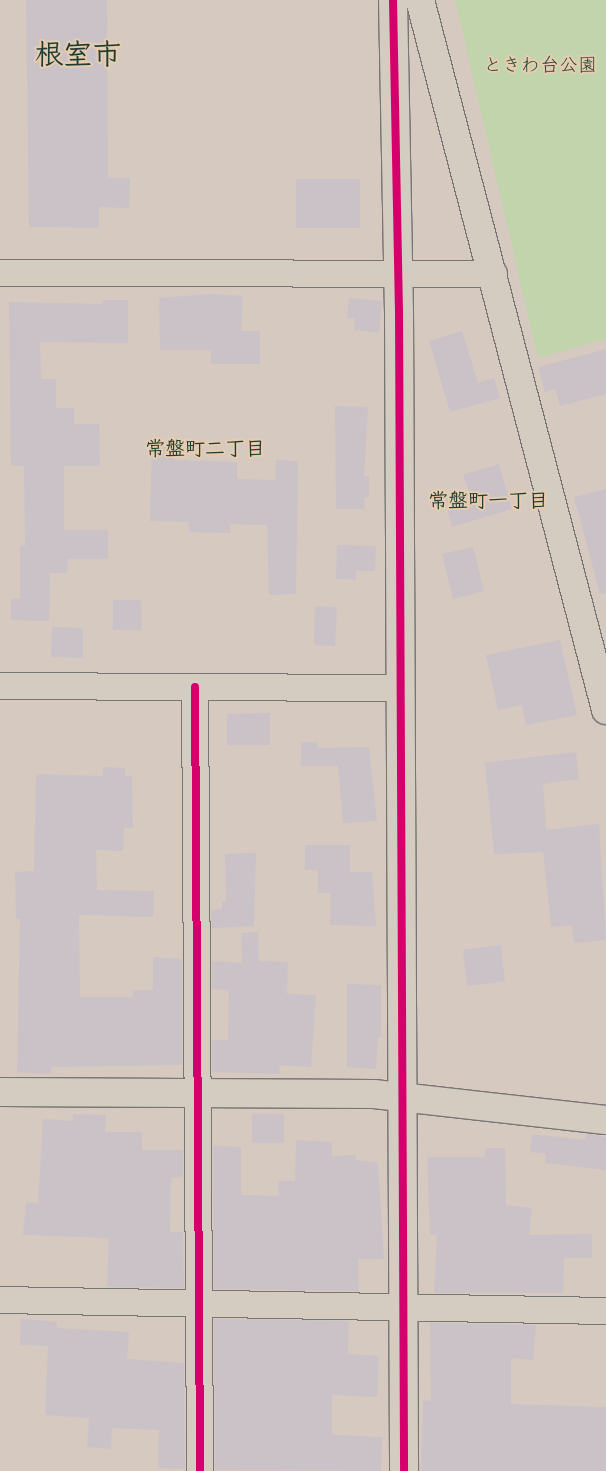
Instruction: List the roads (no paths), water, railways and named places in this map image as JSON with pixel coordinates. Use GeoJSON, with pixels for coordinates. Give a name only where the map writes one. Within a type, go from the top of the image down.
{"type":"FeatureCollection","features":[{"type":"Feature","properties":{"kind":"street"},"geometry":{"type":"LineString","coordinates":[[393,0],[403,1095],[404,1471]]}},
{"type":"Feature","properties":{"kind":"street"},"geometry":{"type":"LineString","coordinates":[[420,0],[494,274],[606,710]]}},
{"type":"Feature","properties":{"kind":"street"},"geometry":{"type":"LineString","coordinates":[[0,273],[494,274]]}},
{"type":"Feature","properties":{"kind":"street"},"geometry":{"type":"LineString","coordinates":[[0,686],[399,688]]}},
{"type":"Feature","properties":{"kind":"street"},"geometry":{"type":"LineString","coordinates":[[195,686],[200,1094],[200,1471]]}},
{"type":"Feature","properties":{"kind":"street"},"geometry":{"type":"LineString","coordinates":[[0,1092],[403,1095],[606,1120]]}},
{"type":"Feature","properties":{"kind":"street"},"geometry":{"type":"LineString","coordinates":[[0,1300],[403,1305],[606,1311]]}},
{"type":"Feature","properties":{"kind":"district","name":"根室市"},"geometry":{"type":"Point","coordinates":[78,60]}},
{"type":"Feature","properties":{"kind":"district","name":"常盤町二丁目"},"geometry":{"type":"Point","coordinates":[205,451]}},
{"type":"Feature","properties":{"kind":"district","name":"常盤町一丁目"},"geometry":{"type":"Point","coordinates":[488,503]}},
{"type":"Feature","properties":{"kind":"park label","name":"ときわ台公園"},"geometry":{"type":"Point","coordinates":[540,68]}}]}
